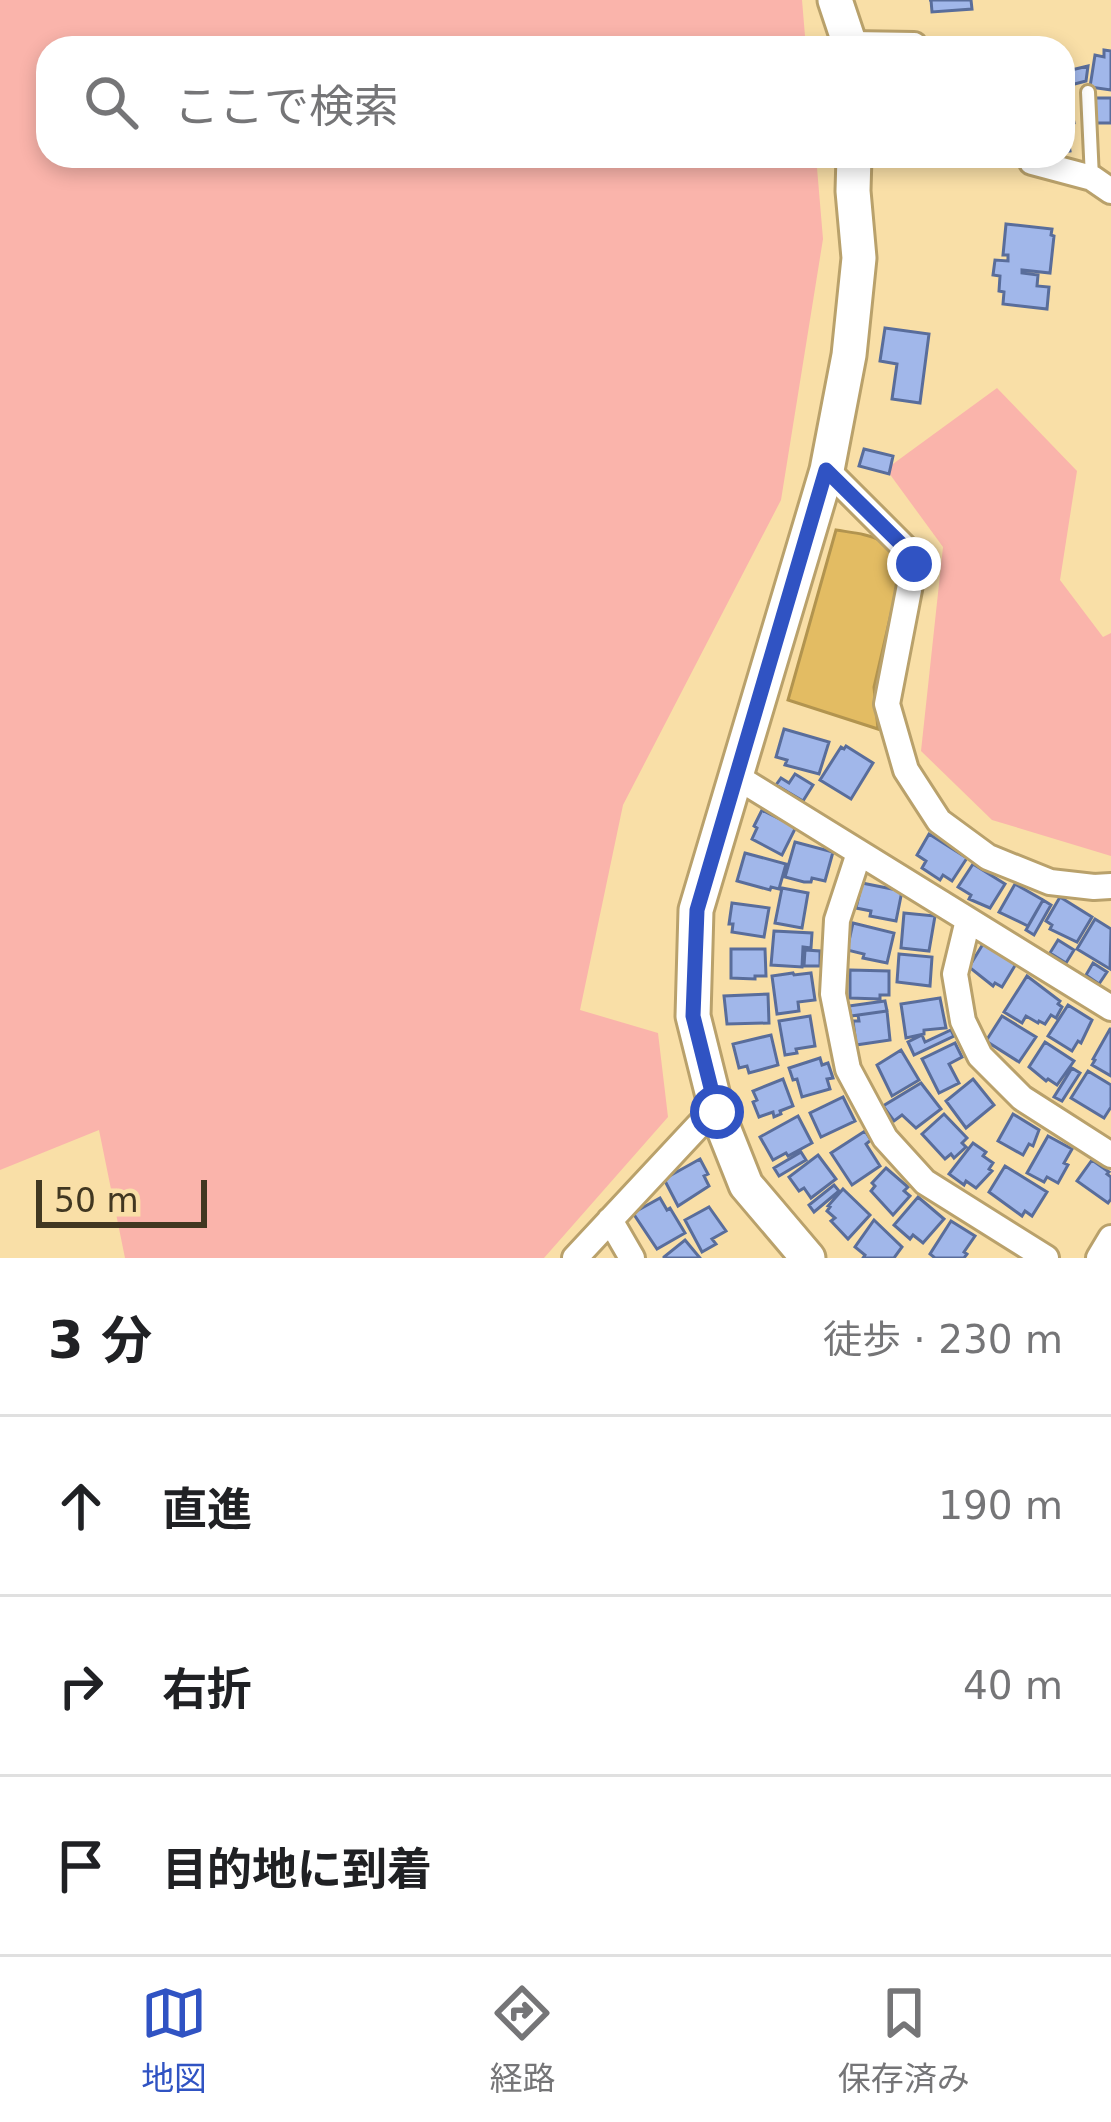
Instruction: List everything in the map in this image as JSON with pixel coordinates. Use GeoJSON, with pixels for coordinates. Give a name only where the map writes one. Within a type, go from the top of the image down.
{"type":"FeatureCollection","features":[{"type":"Feature","properties":{"kind":"street"},"geometry":{"type":"LineString","coordinates":[[835,0],[848,36]]}},
{"type":"Feature","properties":{"kind":"street"},"geometry":{"type":"LineString","coordinates":[[808,1258],[746,1185],[717,1112],[693,1016],[697,910],[826,470],[849,355],[859,258],[854,168]]}},
{"type":"Feature","properties":{"kind":"street"},"geometry":{"type":"LineString","coordinates":[[1050,168],[1102,185]]}},
{"type":"Feature","properties":{"kind":"street"},"geometry":{"type":"LineString","coordinates":[[826,470],[907,550],[914,564],[887,704],[906,770],[939,821],[988,857],[1050,882],[1111,886]]}},
{"type":"Feature","properties":{"kind":"street"},"geometry":{"type":"LineString","coordinates":[[737,777],[1111,1009]]}},
{"type":"Feature","properties":{"kind":"street"},"geometry":{"type":"LineString","coordinates":[[859,853],[838,920],[833,994],[848,1070],[885,1138],[925,1182],[1046,1258]]}},
{"type":"Feature","properties":{"kind":"street"},"geometry":{"type":"LineString","coordinates":[[968,920],[955,974],[963,1021],[980,1056],[1022,1098],[1111,1155]]}},
{"type":"Feature","properties":{"kind":"street"},"geometry":{"type":"LineString","coordinates":[[574,1258],[700,1124],[717,1112]]}},
{"type":"Feature","properties":{"kind":"street"},"geometry":{"type":"LineString","coordinates":[[610,1220],[632,1258]]}},
{"type":"Feature","properties":{"kind":"street"},"geometry":{"type":"LineString","coordinates":[[1099,1258],[1111,1238]]}},
{"type":"Feature","properties":{"kind":"lane"},"geometry":{"type":"LineString","coordinates":[[1088,92],[1102,185]]}},
{"type":"Feature","properties":{"kind":"shaded area"},"geometry":{"type":"Polygon","coordinates":[[[0,0],[802,0],[805,36],[36,36],[36,168],[817,168],[823,239],[781,500],[623,805],[580,1010],[658,1033],[668,1117],[544,1258],[125,1258],[99,1130],[0,1170],[0,0]]]}},
{"type":"Feature","properties":{"kind":"shaded area"},"geometry":{"type":"Polygon","coordinates":[[[997,388],[1077,471],[1060,580],[1103,637],[1111,633],[1111,856],[992,820],[921,751],[943,547],[886,469],[997,388]]]}},
{"type":"Feature","properties":{"kind":"shaded area"},"geometry":{"type":"Polygon","coordinates":[[[836,530],[885,544],[901,571],[874,687],[878,729],[788,700],[836,530]]]}},
{"type":"Feature","properties":{"kind":"building"},"geometry":{"type":"Polygon","coordinates":[[[931,0],[971,0],[972,9],[932,12],[931,0]]]}},
{"type":"Feature","properties":{"kind":"building"},"geometry":{"type":"Polygon","coordinates":[[[1104,50],[1111,51],[1111,90],[1090,87],[1095,55],[1104,57],[1104,50]]]}},
{"type":"Feature","properties":{"kind":"building"},"geometry":{"type":"Polygon","coordinates":[[[1088,66],[1086,81],[1075,84],[1075,69],[1088,66]]]}},
{"type":"Feature","properties":{"kind":"building"},"geometry":{"type":"Polygon","coordinates":[[[1095,98],[1111,98],[1111,123],[1096,123],[1095,98]]]}},
{"type":"Feature","properties":{"kind":"building"},"geometry":{"type":"Polygon","coordinates":[[[1006,224],[1052,229],[1050,273],[1022,270],[1038,275],[1037,286],[1049,287],[1047,309],[1003,304],[1000,276],[993,275],[995,260],[1008,261],[1008,255],[1003,255],[1006,224]]]}},
{"type":"Feature","properties":{"kind":"building"},"geometry":{"type":"Polygon","coordinates":[[[885,328],[929,334],[920,403],[892,399],[897,364],[880,361],[885,328]]]}},
{"type":"Feature","properties":{"kind":"building"},"geometry":{"type":"Polygon","coordinates":[[[864,449],[893,456],[889,474],[859,466],[864,449]]]}},
{"type":"Feature","properties":{"kind":"building"},"geometry":{"type":"Polygon","coordinates":[[[784,729],[829,742],[819,774],[785,765],[787,760],[776,757],[784,729]]]}},
{"type":"Feature","properties":{"kind":"building"},"geometry":{"type":"Polygon","coordinates":[[[846,746],[873,763],[851,799],[820,780],[846,746]]]}},
{"type":"Feature","properties":{"kind":"building"},"geometry":{"type":"Polygon","coordinates":[[[795,774],[813,785],[803,801],[776,785],[781,778],[789,783],[795,774]]]}},
{"type":"Feature","properties":{"kind":"building"},"geometry":{"type":"Polygon","coordinates":[[[762,810],[796,827],[782,855],[752,839],[762,810]]]}},
{"type":"Feature","properties":{"kind":"building"},"geometry":{"type":"Polygon","coordinates":[[[929,834],[967,858],[952,881],[943,875],[940,880],[922,868],[926,861],[917,855],[929,834]]]}},
{"type":"Feature","properties":{"kind":"building"},"geometry":{"type":"Polygon","coordinates":[[[795,842],[833,852],[825,881],[785,877],[795,842]]]}},
{"type":"Feature","properties":{"kind":"building"},"geometry":{"type":"Polygon","coordinates":[[[745,853],[786,864],[779,889],[737,881],[745,853]]]}},
{"type":"Feature","properties":{"kind":"building"},"geometry":{"type":"Polygon","coordinates":[[[973,864],[1005,884],[990,908],[969,899],[971,895],[958,887],[973,864]]]}},
{"type":"Feature","properties":{"kind":"building"},"geometry":{"type":"Polygon","coordinates":[[[862,883],[902,891],[896,921],[856,908],[862,883]]]}},
{"type":"Feature","properties":{"kind":"building"},"geometry":{"type":"Polygon","coordinates":[[[1015,884],[1043,900],[1028,926],[999,912],[1015,884]]]}},
{"type":"Feature","properties":{"kind":"building"},"geometry":{"type":"Polygon","coordinates":[[[782,888],[808,893],[802,928],[775,923],[782,888]]]}},
{"type":"Feature","properties":{"kind":"building"},"geometry":{"type":"Polygon","coordinates":[[[1060,897],[1092,917],[1077,942],[1050,929],[1046,921],[1060,897]]]}},
{"type":"Feature","properties":{"kind":"building"},"geometry":{"type":"Polygon","coordinates":[[[1043,900],[1051,905],[1034,935],[1026,930],[1043,900]]]}},
{"type":"Feature","properties":{"kind":"building"},"geometry":{"type":"Polygon","coordinates":[[[732,903],[769,908],[764,937],[732,932],[732,903]]]}},
{"type":"Feature","properties":{"kind":"building"},"geometry":{"type":"Polygon","coordinates":[[[904,913],[935,916],[929,951],[901,948],[904,913]]]}},
{"type":"Feature","properties":{"kind":"building"},"geometry":{"type":"Polygon","coordinates":[[[1095,919],[1111,929],[1110,969],[1077,949],[1095,919]]]}},
{"type":"Feature","properties":{"kind":"building"},"geometry":{"type":"Polygon","coordinates":[[[853,923],[894,933],[887,963],[847,950],[853,923]]]}},
{"type":"Feature","properties":{"kind":"building"},"geometry":{"type":"Polygon","coordinates":[[[774,931],[812,933],[811,948],[803,947],[802,967],[771,965],[774,931]]]}},
{"type":"Feature","properties":{"kind":"building"},"geometry":{"type":"Polygon","coordinates":[[[1058,940],[1074,950],[1066,963],[1050,953],[1058,940]]]}},
{"type":"Feature","properties":{"kind":"building"},"geometry":{"type":"Polygon","coordinates":[[[983,944],[1016,964],[1002,987],[993,986],[969,967],[983,944]]]}},
{"type":"Feature","properties":{"kind":"building"},"geometry":{"type":"Polygon","coordinates":[[[731,949],[765,949],[766,976],[731,978],[731,949]]]}},
{"type":"Feature","properties":{"kind":"building"},"geometry":{"type":"Polygon","coordinates":[[[805,950],[820,951],[820,966],[804,966],[805,950]]]}},
{"type":"Feature","properties":{"kind":"building"},"geometry":{"type":"Polygon","coordinates":[[[899,954],[932,957],[930,986],[897,982],[899,954]]]}},
{"type":"Feature","properties":{"kind":"building"},"geometry":{"type":"Polygon","coordinates":[[[1093,963],[1107,972],[1099,984],[1086,975],[1093,963]]]}},
{"type":"Feature","properties":{"kind":"building"},"geometry":{"type":"Polygon","coordinates":[[[850,970],[889,971],[889,995],[850,998],[850,970]]]}},
{"type":"Feature","properties":{"kind":"building"},"geometry":{"type":"Polygon","coordinates":[[[811,973],[815,1000],[798,1002],[799,1011],[777,1014],[772,976],[811,973]]]}},
{"type":"Feature","properties":{"kind":"building"},"geometry":{"type":"Polygon","coordinates":[[[1027,976],[1060,1001],[1056,1018],[1051,1015],[1045,1024],[1026,1016],[1022,1023],[1004,1012],[1027,976]]]}},
{"type":"Feature","properties":{"kind":"building"},"geometry":{"type":"Polygon","coordinates":[[[768,994],[769,1023],[727,1024],[724,996],[768,994]]]}},
{"type":"Feature","properties":{"kind":"building"},"geometry":{"type":"Polygon","coordinates":[[[940,998],[946,1028],[906,1038],[901,1004],[940,998]]]}},
{"type":"Feature","properties":{"kind":"building"},"geometry":{"type":"Polygon","coordinates":[[[885,1001],[887,1011],[851,1016],[849,1006],[885,1001]]]}},
{"type":"Feature","properties":{"kind":"building"},"geometry":{"type":"Polygon","coordinates":[[[1068,1005],[1092,1020],[1072,1051],[1048,1036],[1068,1005]]]}},
{"type":"Feature","properties":{"kind":"building"},"geometry":{"type":"Polygon","coordinates":[[[887,1011],[890,1040],[856,1045],[853,1021],[859,1021],[858,1015],[887,1011]]]}},
{"type":"Feature","properties":{"kind":"building"},"geometry":{"type":"Polygon","coordinates":[[[810,1016],[815,1046],[785,1055],[779,1021],[810,1016]]]}},
{"type":"Feature","properties":{"kind":"building"},"geometry":{"type":"Polygon","coordinates":[[[1002,1016],[1036,1037],[1019,1062],[986,1041],[1002,1016]]]}},
{"type":"Feature","properties":{"kind":"building"},"geometry":{"type":"Polygon","coordinates":[[[1111,1029],[1111,1076],[1092,1065],[1111,1029]]]}},
{"type":"Feature","properties":{"kind":"building"},"geometry":{"type":"Polygon","coordinates":[[[951,1030],[954,1036],[914,1055],[908,1042],[922,1035],[925,1042],[951,1030]]]}},
{"type":"Feature","properties":{"kind":"building"},"geometry":{"type":"Polygon","coordinates":[[[771,1035],[778,1065],[749,1073],[747,1066],[739,1068],[733,1044],[771,1035]]]}},
{"type":"Feature","properties":{"kind":"building"},"geometry":{"type":"Polygon","coordinates":[[[1045,1042],[1074,1061],[1057,1085],[1029,1067],[1045,1042]]]}},
{"type":"Feature","properties":{"kind":"building"},"geometry":{"type":"Polygon","coordinates":[[[955,1043],[962,1057],[949,1064],[959,1083],[939,1093],[922,1059],[955,1043]]]}},
{"type":"Feature","properties":{"kind":"building"},"geometry":{"type":"Polygon","coordinates":[[[901,1050],[919,1080],[892,1096],[877,1065],[901,1050]]]}},
{"type":"Feature","properties":{"kind":"building"},"geometry":{"type":"Polygon","coordinates":[[[820,1058],[822,1065],[828,1063],[833,1078],[827,1079],[830,1089],[802,1097],[789,1068],[820,1058]]]}},
{"type":"Feature","properties":{"kind":"building"},"geometry":{"type":"Polygon","coordinates":[[[1072,1068],[1080,1073],[1062,1101],[1054,1097],[1072,1068]]]}},
{"type":"Feature","properties":{"kind":"building"},"geometry":{"type":"Polygon","coordinates":[[[1088,1071],[1111,1085],[1111,1107],[1104,1118],[1071,1098],[1088,1071]]]}},
{"type":"Feature","properties":{"kind":"building"},"geometry":{"type":"Polygon","coordinates":[[[783,1079],[793,1106],[774,1117],[773,1112],[759,1117],[753,1091],[783,1079]]]}},
{"type":"Feature","properties":{"kind":"building"},"geometry":{"type":"Polygon","coordinates":[[[973,1079],[994,1105],[966,1128],[946,1101],[973,1079]]]}},
{"type":"Feature","properties":{"kind":"building"},"geometry":{"type":"Polygon","coordinates":[[[921,1083],[941,1109],[916,1128],[902,1115],[894,1121],[883,1106],[921,1083]]]}},
{"type":"Feature","properties":{"kind":"building"},"geometry":{"type":"Polygon","coordinates":[[[843,1097],[855,1121],[821,1137],[810,1113],[843,1097]]]}},
{"type":"Feature","properties":{"kind":"building"},"geometry":{"type":"Polygon","coordinates":[[[944,1114],[967,1138],[962,1143],[966,1147],[954,1158],[951,1154],[945,1159],[922,1134],[944,1114]]]}},
{"type":"Feature","properties":{"kind":"building"},"geometry":{"type":"Polygon","coordinates":[[[1013,1114],[1039,1130],[1023,1155],[998,1141],[1013,1114]]]}},
{"type":"Feature","properties":{"kind":"building"},"geometry":{"type":"Polygon","coordinates":[[[798,1116],[812,1143],[773,1160],[760,1137],[798,1116]]]}},
{"type":"Feature","properties":{"kind":"building"},"geometry":{"type":"Polygon","coordinates":[[[865,1131],[871,1140],[866,1144],[880,1166],[852,1185],[831,1153],[865,1131]]]}},
{"type":"Feature","properties":{"kind":"building"},"geometry":{"type":"Polygon","coordinates":[[[1048,1136],[1072,1149],[1058,1183],[1027,1173],[1048,1136]]]}},
{"type":"Feature","properties":{"kind":"building"},"geometry":{"type":"Polygon","coordinates":[[[973,1143],[993,1163],[992,1171],[976,1188],[949,1174],[973,1143]]]}},
{"type":"Feature","properties":{"kind":"building"},"geometry":{"type":"Polygon","coordinates":[[[801,1152],[806,1160],[779,1176],[774,1168],[801,1152]]]}},
{"type":"Feature","properties":{"kind":"building"},"geometry":{"type":"Polygon","coordinates":[[[818,1155],[836,1179],[811,1198],[789,1177],[818,1155]]]}},
{"type":"Feature","properties":{"kind":"building"},"geometry":{"type":"Polygon","coordinates":[[[700,1159],[709,1186],[678,1206],[664,1179],[700,1159]]]}},
{"type":"Feature","properties":{"kind":"building"},"geometry":{"type":"Polygon","coordinates":[[[1092,1160],[1111,1177],[1108,1203],[1077,1181],[1092,1160]]]}},
{"type":"Feature","properties":{"kind":"building"},"geometry":{"type":"Polygon","coordinates":[[[1005,1166],[1047,1192],[1032,1216],[1025,1211],[1022,1216],[989,1192],[1005,1166]]]}},
{"type":"Feature","properties":{"kind":"building"},"geometry":{"type":"Polygon","coordinates":[[[886,1168],[908,1187],[904,1191],[910,1196],[893,1215],[871,1191],[886,1168]]]}},
{"type":"Feature","properties":{"kind":"building"},"geometry":{"type":"Polygon","coordinates":[[[834,1185],[839,1191],[814,1212],[809,1205],[834,1185]]]}},
{"type":"Feature","properties":{"kind":"building"},"geometry":{"type":"Polygon","coordinates":[[[843,1189],[870,1215],[848,1239],[827,1211],[843,1189]]]}},
{"type":"Feature","properties":{"kind":"building"},"geometry":{"type":"Polygon","coordinates":[[[918,1197],[944,1219],[923,1243],[894,1225],[918,1197]]]}},
{"type":"Feature","properties":{"kind":"building"},"geometry":{"type":"Polygon","coordinates":[[[660,1198],[685,1233],[657,1249],[633,1213],[660,1198]]]}},
{"type":"Feature","properties":{"kind":"building"},"geometry":{"type":"Polygon","coordinates":[[[709,1207],[726,1231],[702,1252],[685,1220],[709,1207]]]}},
{"type":"Feature","properties":{"kind":"building"},"geometry":{"type":"Polygon","coordinates":[[[874,1220],[902,1247],[894,1258],[863,1258],[855,1247],[874,1220]]]}},
{"type":"Feature","properties":{"kind":"building"},"geometry":{"type":"Polygon","coordinates":[[[951,1221],[975,1236],[964,1258],[935,1258],[930,1254],[951,1221]]]}},
{"type":"Feature","properties":{"kind":"building"},"geometry":{"type":"Polygon","coordinates":[[[685,1240],[700,1258],[664,1258],[664,1257],[685,1240]]]}},
{"type":"Feature","properties":{"kind":"route"},"geometry":{"type":"LineString","coordinates":[[717,1112],[693,1016],[697,910],[826,470],[907,550],[914,564]]}}]}
